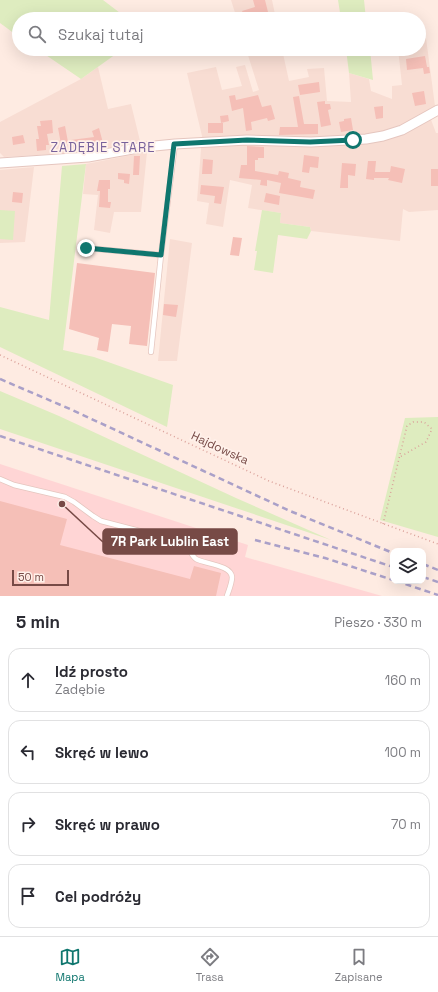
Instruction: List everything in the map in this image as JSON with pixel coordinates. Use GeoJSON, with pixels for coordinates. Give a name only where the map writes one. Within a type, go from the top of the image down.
{"type":"FeatureCollection","features":[{"type":"Feature","properties":{"kind":"street"},"geometry":{"type":"LineString","coordinates":[[0,162],[88,157],[144,147],[174,144],[247,140],[310,142],[366,139],[383,136],[402,130],[438,110]]}},
{"type":"Feature","properties":{"kind":"lane"},"geometry":{"type":"LineString","coordinates":[[151,352],[174,144]]}},
{"type":"Feature","properties":{"kind":"lane"},"geometry":{"type":"LineString","coordinates":[[86,248],[161,255]]}},
{"type":"Feature","properties":{"kind":"lane"},"geometry":{"type":"LineString","coordinates":[[0,479],[14,485],[65,498],[74,502],[101,521],[182,542],[188,545],[196,559],[226,569],[230,572],[232,578],[227,596]]}},
{"type":"Feature","properties":{"kind":"path","name":"Hajdowska"},"geometry":{"type":"LineString","coordinates":[[0,355],[269,482],[438,544]]}},
{"type":"Feature","properties":{"kind":"path"},"geometry":{"type":"LineString","coordinates":[[383,524],[407,426],[412,422],[424,422],[432,429],[426,442],[400,457]]}},
{"type":"Feature","properties":{"kind":"shaded area"},"geometry":{"type":"Polygon","coordinates":[[[231,0],[272,0],[275,12],[235,12],[231,0]]]}},
{"type":"Feature","properties":{"kind":"shaded area"},"geometry":{"type":"Polygon","coordinates":[[[426,38],[435,106],[430,117],[436,133],[438,133],[438,210],[409,212],[403,209],[400,241],[311,231],[310,227],[280,223],[281,213],[248,208],[252,185],[230,180],[223,227],[206,224],[209,203],[197,201],[202,136],[187,73],[216,67],[222,90],[242,86],[236,67],[245,65],[253,92],[259,90],[248,56],[284,56],[289,81],[309,77],[307,69],[324,68],[327,101],[351,102],[349,73],[369,79],[371,91],[392,99],[392,86],[402,85],[399,56],[426,56],[426,38]]]}},
{"type":"Feature","properties":{"kind":"shaded area"},"geometry":{"type":"Polygon","coordinates":[[[98,67],[108,109],[131,104],[140,141],[87,152],[4,157],[0,153],[0,122],[81,79],[98,67]]]}},
{"type":"Feature","properties":{"kind":"shaded area"},"geometry":{"type":"Polygon","coordinates":[[[147,152],[141,212],[114,212],[110,233],[94,230],[98,195],[83,194],[86,164],[147,152]]]}},
{"type":"Feature","properties":{"kind":"shaded area"},"geometry":{"type":"Polygon","coordinates":[[[34,167],[25,242],[0,243],[0,170],[34,167]]]}},
{"type":"Feature","properties":{"kind":"shaded area"},"geometry":{"type":"Polygon","coordinates":[[[170,239],[192,243],[177,361],[158,361],[170,239]]]}},
{"type":"Feature","properties":{"kind":"shaded area"},"geometry":{"type":"Polygon","coordinates":[[[0,464],[248,545],[245,557],[382,596],[0,596],[0,464]]]}},
{"type":"Feature","properties":{"kind":"green space"},"geometry":{"type":"Polygon","coordinates":[[[0,0],[103,0],[119,12],[12,12],[12,32],[0,23],[0,0]]]}},
{"type":"Feature","properties":{"kind":"green space"},"geometry":{"type":"Polygon","coordinates":[[[338,0],[364,0],[365,12],[340,12],[338,0]]]}},
{"type":"Feature","properties":{"kind":"green space"},"geometry":{"type":"Polygon","coordinates":[[[47,56],[113,56],[81,79],[47,56]]]}},
{"type":"Feature","properties":{"kind":"green space"},"geometry":{"type":"Polygon","coordinates":[[[347,56],[371,56],[373,80],[349,73],[347,56]]]}},
{"type":"Feature","properties":{"kind":"green space"},"geometry":{"type":"Polygon","coordinates":[[[86,164],[63,350],[94,357],[173,385],[167,427],[0,347],[0,307],[49,320],[62,166],[86,164]]]}},
{"type":"Feature","properties":{"kind":"green space"},"geometry":{"type":"Polygon","coordinates":[[[0,210],[15,211],[13,240],[0,239],[0,210]]]}},
{"type":"Feature","properties":{"kind":"green space"},"geometry":{"type":"Polygon","coordinates":[[[262,210],[281,213],[280,223],[310,227],[311,231],[307,239],[278,235],[273,273],[254,270],[257,251],[255,251],[262,210]]]}},
{"type":"Feature","properties":{"kind":"green space"},"geometry":{"type":"Polygon","coordinates":[[[0,391],[59,416],[331,540],[0,429],[0,391]]]}},
{"type":"Feature","properties":{"kind":"green space"},"geometry":{"type":"Polygon","coordinates":[[[438,417],[438,537],[380,520],[405,418],[438,417]]]}},
{"type":"Feature","properties":{"kind":"building"},"geometry":{"type":"Polygon","coordinates":[[[253,0],[265,0],[268,12],[242,11],[255,7],[253,0]]]}},
{"type":"Feature","properties":{"kind":"building"},"geometry":{"type":"Polygon","coordinates":[[[425,56],[430,73],[424,74],[423,68],[407,70],[406,59],[425,56]]]}},
{"type":"Feature","properties":{"kind":"building"},"geometry":{"type":"Polygon","coordinates":[[[319,82],[320,92],[300,95],[298,85],[319,82]]]}},
{"type":"Feature","properties":{"kind":"building"},"geometry":{"type":"Polygon","coordinates":[[[424,91],[426,104],[415,106],[412,93],[424,91]]]}},
{"type":"Feature","properties":{"kind":"building"},"geometry":{"type":"Polygon","coordinates":[[[235,95],[236,100],[258,95],[262,107],[271,105],[275,119],[268,121],[267,118],[251,122],[252,130],[246,131],[243,108],[232,111],[229,96],[235,95]]]}},
{"type":"Feature","properties":{"kind":"building"},"geometry":{"type":"Polygon","coordinates":[[[299,96],[304,124],[318,124],[318,134],[279,135],[280,127],[298,127],[293,97],[299,96]]]}},
{"type":"Feature","properties":{"kind":"building"},"geometry":{"type":"Polygon","coordinates":[[[325,101],[325,104],[330,104],[331,109],[328,110],[331,125],[321,127],[317,102],[325,101]]]}},
{"type":"Feature","properties":{"kind":"building"},"geometry":{"type":"Polygon","coordinates":[[[383,106],[383,118],[376,119],[374,107],[383,106]]]}},
{"type":"Feature","properties":{"kind":"building"},"geometry":{"type":"Polygon","coordinates":[[[228,115],[229,121],[221,123],[220,116],[228,115]]]}},
{"type":"Feature","properties":{"kind":"building"},"geometry":{"type":"Polygon","coordinates":[[[351,118],[353,130],[341,132],[339,122],[344,121],[344,119],[351,118]]]}},
{"type":"Feature","properties":{"kind":"building"},"geometry":{"type":"Polygon","coordinates":[[[52,120],[53,133],[47,134],[49,145],[46,145],[46,150],[37,151],[36,139],[39,139],[37,126],[41,126],[40,121],[52,120]]]}},
{"type":"Feature","properties":{"kind":"building"},"geometry":{"type":"Polygon","coordinates":[[[208,123],[223,123],[223,133],[208,133],[208,123]]]}},
{"type":"Feature","properties":{"kind":"building"},"geometry":{"type":"Polygon","coordinates":[[[65,126],[68,142],[61,144],[58,128],[65,126]]]}},
{"type":"Feature","properties":{"kind":"building"},"geometry":{"type":"Polygon","coordinates":[[[99,128],[103,143],[87,148],[72,150],[71,140],[94,137],[92,131],[99,128]]]}},
{"type":"Feature","properties":{"kind":"building"},"geometry":{"type":"Polygon","coordinates":[[[23,135],[25,143],[13,145],[12,137],[23,135]]]}},
{"type":"Feature","properties":{"kind":"building"},"geometry":{"type":"Polygon","coordinates":[[[247,146],[264,147],[264,158],[258,158],[258,160],[255,160],[255,171],[278,175],[279,171],[289,173],[288,178],[301,181],[300,187],[315,190],[313,199],[279,193],[281,183],[267,180],[267,186],[260,185],[261,180],[239,178],[241,165],[247,165],[247,146]]]}},
{"type":"Feature","properties":{"kind":"building"},"geometry":{"type":"Polygon","coordinates":[[[304,155],[319,157],[318,168],[310,167],[309,173],[302,172],[304,155]]]}},
{"type":"Feature","properties":{"kind":"building"},"geometry":{"type":"Polygon","coordinates":[[[134,156],[140,156],[139,175],[133,175],[134,156]]]}},
{"type":"Feature","properties":{"kind":"building"},"geometry":{"type":"Polygon","coordinates":[[[203,159],[213,160],[212,174],[202,174],[203,159]]]}},
{"type":"Feature","properties":{"kind":"building"},"geometry":{"type":"Polygon","coordinates":[[[368,161],[376,161],[375,172],[390,172],[391,166],[405,169],[402,183],[388,180],[389,178],[374,178],[374,180],[366,179],[368,161]]]}},
{"type":"Feature","properties":{"kind":"building"},"geometry":{"type":"Polygon","coordinates":[[[342,163],[356,164],[355,176],[348,175],[348,188],[340,188],[342,163]]]}},
{"type":"Feature","properties":{"kind":"building"},"geometry":{"type":"Polygon","coordinates":[[[431,169],[438,169],[438,186],[431,186],[431,169]]]}},
{"type":"Feature","properties":{"kind":"building"},"geometry":{"type":"Polygon","coordinates":[[[118,173],[130,174],[129,184],[124,183],[124,180],[118,179],[118,173]]]}},
{"type":"Feature","properties":{"kind":"building"},"geometry":{"type":"Polygon","coordinates":[[[99,180],[110,180],[108,202],[111,202],[110,208],[99,207],[100,191],[97,191],[99,180]]]}},
{"type":"Feature","properties":{"kind":"building"},"geometry":{"type":"Polygon","coordinates":[[[201,185],[224,187],[221,204],[214,203],[215,196],[200,194],[201,185]]]}},
{"type":"Feature","properties":{"kind":"building"},"geometry":{"type":"Polygon","coordinates":[[[13,192],[23,193],[22,203],[12,202],[13,192]]]}},
{"type":"Feature","properties":{"kind":"building"},"geometry":{"type":"Polygon","coordinates":[[[266,193],[280,196],[279,205],[264,202],[266,193]]]}},
{"type":"Feature","properties":{"kind":"building"},"geometry":{"type":"Polygon","coordinates":[[[233,237],[242,238],[239,256],[230,255],[233,237]]]}},
{"type":"Feature","properties":{"kind":"building"},"geometry":{"type":"Polygon","coordinates":[[[77,263],[155,273],[147,346],[129,344],[131,326],[112,324],[108,352],[97,350],[99,338],[69,329],[77,263]]]}},
{"type":"Feature","properties":{"kind":"building"},"geometry":{"type":"Polygon","coordinates":[[[164,304],[178,305],[176,317],[163,315],[164,304]]]}},
{"type":"Feature","properties":{"kind":"building"},"geometry":{"type":"Polygon","coordinates":[[[0,501],[67,519],[60,545],[190,579],[194,566],[221,573],[216,596],[0,596],[0,501]]]}},
{"type":"Feature","properties":{"kind":"railway"},"geometry":{"type":"LineString","coordinates":[[0,379],[70,409],[290,511],[390,552]]}},
{"type":"Feature","properties":{"kind":"railway"},"geometry":{"type":"LineString","coordinates":[[0,436],[390,566]]}},
{"type":"Feature","properties":{"kind":"railway"},"geometry":{"type":"LineString","coordinates":[[255,540],[325,558],[390,579]]}},
{"type":"Feature","properties":{"kind":"railway"},"geometry":{"type":"LineString","coordinates":[[426,565],[438,570]]}},
{"type":"Feature","properties":{"kind":"railway"},"geometry":{"type":"LineString","coordinates":[[426,578],[438,582]]}},
{"type":"Feature","properties":{"kind":"railway"},"geometry":{"type":"LineString","coordinates":[[405,584],[438,595]]}},
{"type":"Feature","properties":{"kind":"place","name":"7R Park Lublin East"},"geometry":{"type":"Point","coordinates":[62,504]}},
{"type":"Feature","properties":{"kind":"district","name":"ZADĘBIE STARE"},"geometry":{"type":"Point","coordinates":[103,147]}},
{"type":"Feature","properties":{"kind":"route"},"geometry":{"type":"LineString","coordinates":[[86,248],[161,255],[174,144],[247,140],[310,142],[353,140]]}}]}
